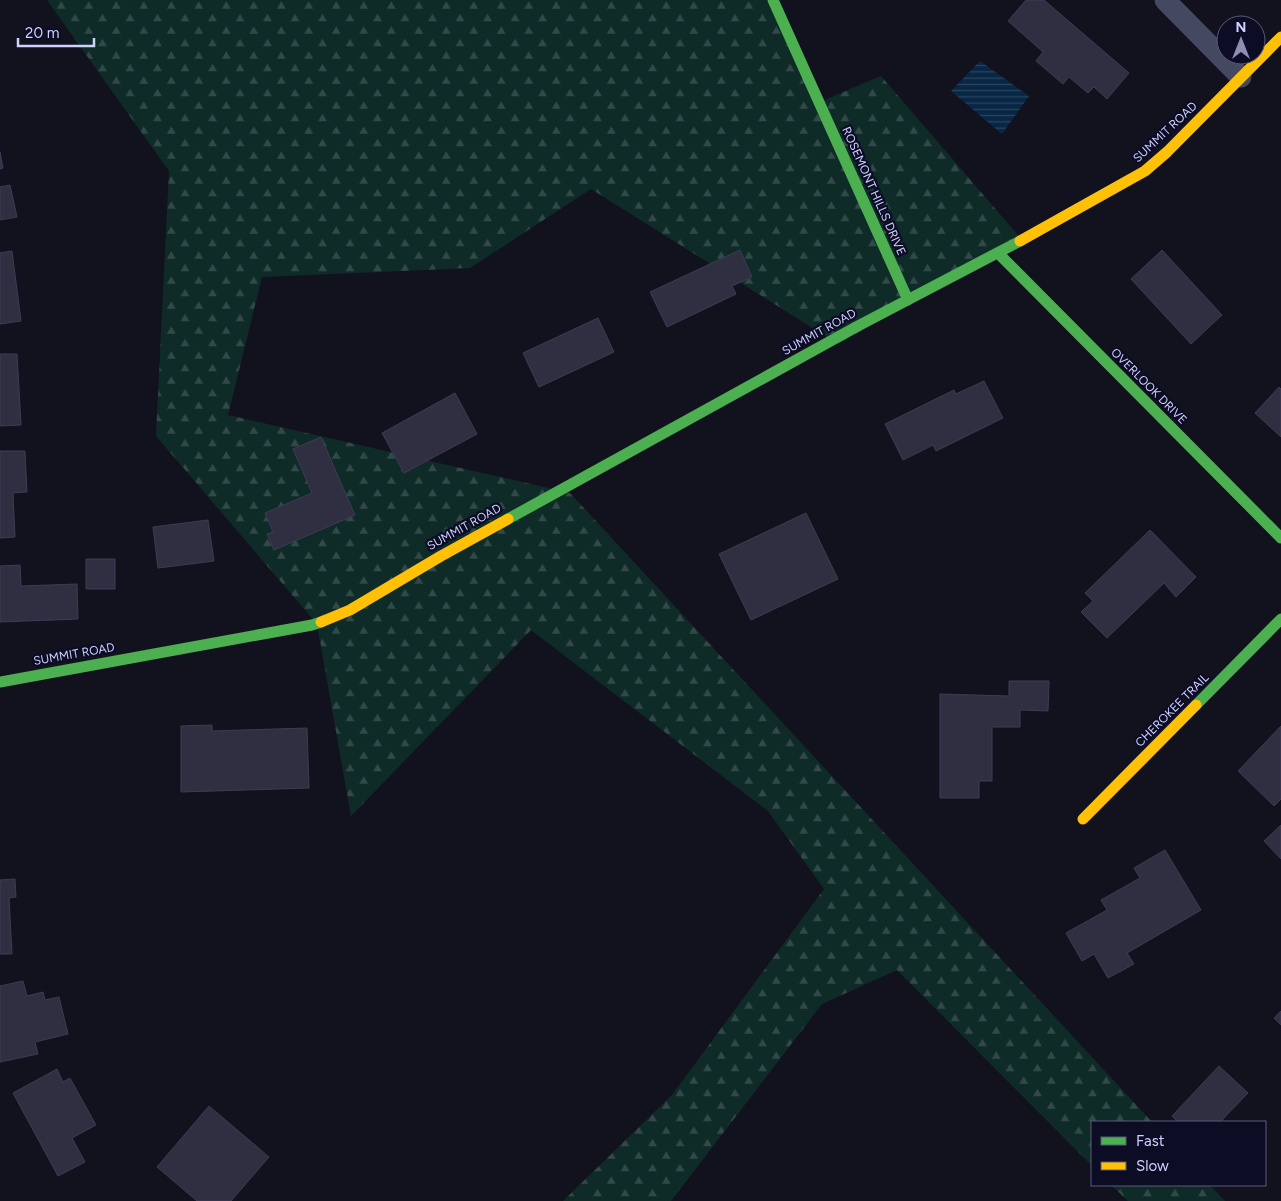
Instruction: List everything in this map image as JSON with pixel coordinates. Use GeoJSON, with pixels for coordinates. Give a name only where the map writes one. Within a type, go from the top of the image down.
{"type":"FeatureCollection","features":[{"type":"Feature","properties":{"kind":"street","name":"ROSEMONT HILLS DRIVE"},"geometry":{"type":"LineString","coordinates":[[773,0],[908,300]]}},
{"type":"Feature","properties":{"kind":"street"},"geometry":{"type":"LineString","coordinates":[[1165,0],[1241,77]]}},
{"type":"Feature","properties":{"kind":"street","name":"SUMMIT ROAD"},"geometry":{"type":"LineString","coordinates":[[998,253],[1145,171],[1167,152],[1281,37]]}},
{"type":"Feature","properties":{"kind":"street"},"geometry":{"type":"LineString","coordinates":[[908,300],[998,253]]}},
{"type":"Feature","properties":{"kind":"street","name":"OVERLOOK DRIVE"},"geometry":{"type":"LineString","coordinates":[[998,253],[1281,538]]}},
{"type":"Feature","properties":{"kind":"street","name":"SUMMIT ROAD"},"geometry":{"type":"LineString","coordinates":[[0,682],[312,625],[350,610],[441,556],[908,300]]}},
{"type":"Feature","properties":{"kind":"street","name":"CHEROKEE TRAIL"},"geometry":{"type":"LineString","coordinates":[[1083,819],[1281,619]]}},
{"type":"Feature","properties":{"kind":"green space"},"geometry":{"type":"Polygon","coordinates":[[[47,0],[767,0],[820,102],[881,76],[1022,240],[838,344],[591,189],[470,268],[262,277],[228,415],[570,493],[1151,1121],[1091,1121],[1091,1165],[897,970],[822,1004],[671,1201],[563,1201],[672,1095],[824,889],[768,811],[531,630],[351,816],[317,624],[156,436],[169,171],[47,0]]]}},
{"type":"Feature","properties":{"kind":"green space"},"geometry":{"type":"Polygon","coordinates":[[[1112,1186],[1211,1186],[1225,1201],[1128,1201],[1112,1186]]]}},
{"type":"Feature","properties":{"kind":"water"},"geometry":{"type":"Polygon","coordinates":[[[980,61],[1029,96],[1002,134],[951,91],[980,61]]]}},
{"type":"Feature","properties":{"kind":"building"},"geometry":{"type":"Polygon","coordinates":[[[1026,0],[1044,0],[1129,73],[1107,99],[1094,87],[1088,93],[1069,77],[1063,84],[1036,61],[1043,52],[1008,21],[1026,0]]]}},
{"type":"Feature","properties":{"kind":"building"},"geometry":{"type":"Polygon","coordinates":[[[0,152],[3,168],[0,169],[0,152]]]}},
{"type":"Feature","properties":{"kind":"building"},"geometry":{"type":"Polygon","coordinates":[[[10,185],[17,217],[0,220],[0,187],[10,185]]]}},
{"type":"Feature","properties":{"kind":"building"},"geometry":{"type":"Polygon","coordinates":[[[740,250],[752,277],[732,286],[736,294],[667,327],[650,292],[740,250]]]}},
{"type":"Feature","properties":{"kind":"building"},"geometry":{"type":"Polygon","coordinates":[[[1162,250],[1222,315],[1191,344],[1131,279],[1162,250]]]}},
{"type":"Feature","properties":{"kind":"building"},"geometry":{"type":"Polygon","coordinates":[[[12,251],[21,321],[0,324],[0,253],[12,251]]]}},
{"type":"Feature","properties":{"kind":"building"},"geometry":{"type":"Polygon","coordinates":[[[598,318],[614,352],[539,387],[523,353],[598,318]]]}},
{"type":"Feature","properties":{"kind":"building"},"geometry":{"type":"Polygon","coordinates":[[[0,354],[17,354],[21,425],[0,426],[0,354]]]}},
{"type":"Feature","properties":{"kind":"building"},"geometry":{"type":"Polygon","coordinates":[[[984,381],[1003,418],[936,451],[933,445],[903,460],[885,424],[954,390],[956,394],[984,381]]]}},
{"type":"Feature","properties":{"kind":"building"},"geometry":{"type":"Polygon","coordinates":[[[1279,387],[1281,389],[1281,437],[1255,413],[1279,387]]]}},
{"type":"Feature","properties":{"kind":"building"},"geometry":{"type":"Polygon","coordinates":[[[455,393],[477,434],[404,473],[382,433],[455,393]]]}},
{"type":"Feature","properties":{"kind":"building"},"geometry":{"type":"Polygon","coordinates":[[[321,437],[355,515],[274,550],[267,534],[273,532],[265,513],[312,493],[293,449],[321,437]]]}},
{"type":"Feature","properties":{"kind":"building"},"geometry":{"type":"Polygon","coordinates":[[[0,451],[25,451],[27,492],[13,493],[15,537],[0,538],[0,451]]]}},
{"type":"Feature","properties":{"kind":"building"},"geometry":{"type":"Polygon","coordinates":[[[806,513],[838,579],[751,620],[719,554],[806,513]]]}},
{"type":"Feature","properties":{"kind":"building"},"geometry":{"type":"Polygon","coordinates":[[[208,520],[214,561],[158,568],[153,527],[208,520]]]}},
{"type":"Feature","properties":{"kind":"building"},"geometry":{"type":"Polygon","coordinates":[[[1150,530],[1196,577],[1176,597],[1164,583],[1107,638],[1081,612],[1093,601],[1085,593],[1150,530]]]}},
{"type":"Feature","properties":{"kind":"building"},"geometry":{"type":"Polygon","coordinates":[[[86,559],[115,559],[115,589],[86,589],[86,559]]]}},
{"type":"Feature","properties":{"kind":"building"},"geometry":{"type":"Polygon","coordinates":[[[20,565],[21,586],[77,584],[78,619],[0,622],[0,566],[20,565]]]}},
{"type":"Feature","properties":{"kind":"building"},"geometry":{"type":"Polygon","coordinates":[[[1009,681],[1049,681],[1048,711],[1020,710],[1020,727],[992,727],[992,781],[979,781],[979,798],[940,798],[940,694],[1009,696],[1009,681]]]}},
{"type":"Feature","properties":{"kind":"building"},"geometry":{"type":"Polygon","coordinates":[[[212,725],[212,731],[307,728],[309,788],[181,792],[181,726],[212,725]]]}},
{"type":"Feature","properties":{"kind":"building"},"geometry":{"type":"Polygon","coordinates":[[[1281,726],[1281,799],[1274,806],[1238,771],[1281,726]]]}},
{"type":"Feature","properties":{"kind":"building"},"geometry":{"type":"Polygon","coordinates":[[[1281,825],[1281,859],[1264,841],[1281,825]]]}},
{"type":"Feature","properties":{"kind":"building"},"geometry":{"type":"Polygon","coordinates":[[[1165,850],[1201,910],[1127,953],[1134,964],[1108,978],[1094,954],[1082,961],[1066,933],[1107,910],[1101,900],[1140,878],[1134,868],[1165,850]]]}},
{"type":"Feature","properties":{"kind":"building"},"geometry":{"type":"Polygon","coordinates":[[[15,879],[16,897],[9,898],[12,954],[0,954],[0,880],[15,879]]]}},
{"type":"Feature","properties":{"kind":"building"},"geometry":{"type":"Polygon","coordinates":[[[23,981],[27,996],[43,992],[45,1000],[59,997],[68,1034],[35,1042],[38,1054],[0,1062],[0,986],[23,981]]]}},
{"type":"Feature","properties":{"kind":"building"},"geometry":{"type":"Polygon","coordinates":[[[1281,1011],[1281,1025],[1274,1018],[1281,1011]]]}},
{"type":"Feature","properties":{"kind":"building"},"geometry":{"type":"Polygon","coordinates":[[[1219,1066],[1248,1093],[1221,1121],[1177,1121],[1172,1116],[1219,1066]]]}},
{"type":"Feature","properties":{"kind":"building"},"geometry":{"type":"Polygon","coordinates":[[[57,1069],[63,1082],[70,1078],[96,1125],[72,1138],[85,1162],[58,1176],[13,1093],[57,1069]]]}},
{"type":"Feature","properties":{"kind":"building"},"geometry":{"type":"Polygon","coordinates":[[[209,1106],[269,1157],[231,1201],[197,1201],[157,1167],[209,1106]]]}},
{"type":"Feature","properties":{"kind":"traffic: fast"},"geometry":{"type":"LineString","coordinates":[[773,0],[908,300]]}},
{"type":"Feature","properties":{"kind":"traffic: fast"},"geometry":{"type":"LineString","coordinates":[[508,519],[856,327],[1020,241]]}},
{"type":"Feature","properties":{"kind":"traffic: fast"},"geometry":{"type":"LineString","coordinates":[[998,253],[1281,538]]}},
{"type":"Feature","properties":{"kind":"traffic: fast"},"geometry":{"type":"LineString","coordinates":[[1196,705],[1281,619]]}},
{"type":"Feature","properties":{"kind":"traffic: fast"},"geometry":{"type":"LineString","coordinates":[[0,682],[321,622]]}},
{"type":"Feature","properties":{"kind":"traffic: slow"},"geometry":{"type":"LineString","coordinates":[[1020,241],[1145,171],[1167,152],[1281,37]]}},
{"type":"Feature","properties":{"kind":"traffic: slow"},"geometry":{"type":"LineString","coordinates":[[321,622],[350,610],[508,519]]}},
{"type":"Feature","properties":{"kind":"traffic: slow"},"geometry":{"type":"LineString","coordinates":[[1083,819],[1196,705]]}}]}
